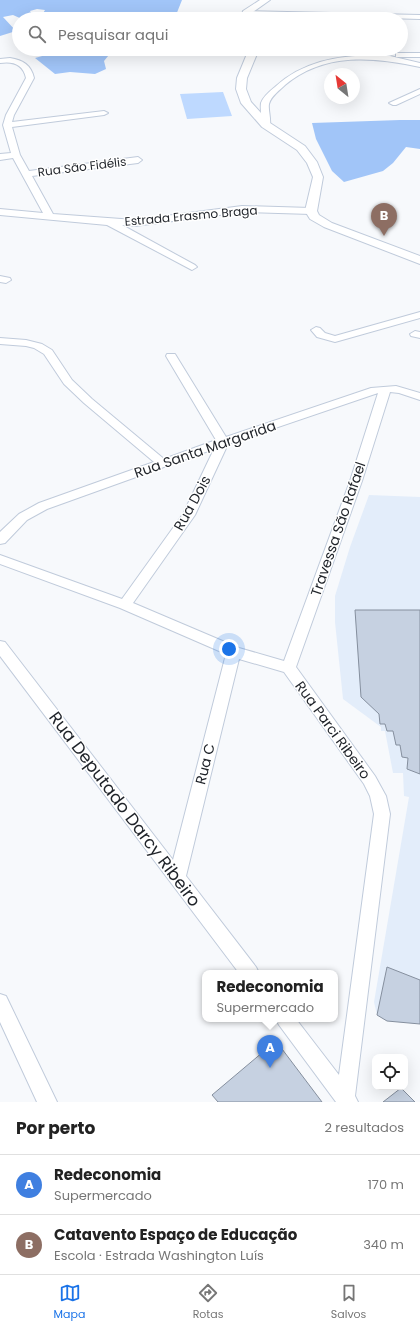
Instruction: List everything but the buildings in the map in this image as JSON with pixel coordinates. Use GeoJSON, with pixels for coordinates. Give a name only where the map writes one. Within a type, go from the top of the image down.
{"type":"FeatureCollection","features":[{"type":"Feature","properties":{"kind":"street"},"geometry":{"type":"LineString","coordinates":[[250,12],[266,0]]}},
{"type":"Feature","properties":{"kind":"street"},"geometry":{"type":"LineString","coordinates":[[408,17],[420,17]]}},
{"type":"Feature","properties":{"kind":"street"},"geometry":{"type":"LineString","coordinates":[[0,52],[4,60],[20,62],[30,71],[30,78],[10,115],[7,125],[16,155],[49,215]]}},
{"type":"Feature","properties":{"kind":"street"},"geometry":{"type":"LineString","coordinates":[[408,55],[420,55]]}},
{"type":"Feature","properties":{"kind":"street"},"geometry":{"type":"LineString","coordinates":[[251,56],[242,78],[241,89],[246,103],[266,125],[301,148],[312,162],[318,177],[312,211],[314,217],[328,225],[420,260]]}},
{"type":"Feature","properties":{"kind":"street"},"geometry":{"type":"LineString","coordinates":[[266,125],[266,104],[269,96],[292,76],[312,66],[338,59],[373,56],[420,65]]}},
{"type":"Feature","properties":{"kind":"street"},"geometry":{"type":"LineString","coordinates":[[393,103],[420,91]]}},
{"type":"Feature","properties":{"kind":"street"},"geometry":{"type":"LineString","coordinates":[[7,125],[104,113]]}},
{"type":"Feature","properties":{"kind":"street"},"geometry":{"type":"LineString","coordinates":[[0,157],[16,155]]}},
{"type":"Feature","properties":{"kind":"street","name":"Rua São Fidélis"},"geometry":{"type":"LineString","coordinates":[[27,174],[138,160]]}},
{"type":"Feature","properties":{"kind":"street","name":"Estrada Erasmo Braga"},"geometry":{"type":"LineString","coordinates":[[0,212],[135,223],[242,209],[312,211]]}},
{"type":"Feature","properties":{"kind":"street"},"geometry":{"type":"LineString","coordinates":[[109,222],[192,267]]}},
{"type":"Feature","properties":{"kind":"street"},"geometry":{"type":"LineString","coordinates":[[316,330],[321,334],[335,339],[420,315]]}},
{"type":"Feature","properties":{"kind":"street"},"geometry":{"type":"LineString","coordinates":[[0,341],[32,344],[48,352],[68,382],[88,401],[164,464]]}},
{"type":"Feature","properties":{"kind":"street"},"geometry":{"type":"LineString","coordinates":[[171,356],[223,442]]}},
{"type":"Feature","properties":{"kind":"street","name":"Rua Santa Margarida"},"geometry":{"type":"LineString","coordinates":[[0,540],[23,517],[43,506],[371,391],[385,388],[402,390],[420,397]]}},
{"type":"Feature","properties":{"kind":"street","name":"Travessa São Rafael"},"geometry":{"type":"LineString","coordinates":[[289,668],[356,481],[385,388]]}},
{"type":"Feature","properties":{"kind":"street","name":"Rua Dois"},"geometry":{"type":"LineString","coordinates":[[125,605],[188,515],[223,442]]}},
{"type":"Feature","properties":{"kind":"street","name":"Rua Parci Ribeiro"},"geometry":{"type":"LineString","coordinates":[[0,559],[125,605],[234,652],[289,668],[370,780],[378,796],[382,814],[346,1100]]}},
{"type":"Feature","properties":{"kind":"street","name":"Rua Deputado Darcy Ribeiro"},"geometry":{"type":"LineString","coordinates":[[0,646],[248,970]]}},
{"type":"Feature","properties":{"kind":"street","name":"Rua C"},"geometry":{"type":"LineString","coordinates":[[177,877],[216,718],[234,652]]}},
{"type":"Feature","properties":{"kind":"street"},"geometry":{"type":"LineString","coordinates":[[0,1002],[47,1102]]}},
{"type":"Feature","properties":{"kind":"street"},"geometry":{"type":"LineString","coordinates":[[287,1022],[346,1100]]}},
{"type":"Feature","properties":{"kind":"shaded area"},"geometry":{"type":"Polygon","coordinates":[[[0,0],[182,0],[177,12],[44,12],[45,10],[37,9],[31,12],[12,12],[12,15],[3,17],[12,27],[12,32],[0,36],[0,0]]]}},
{"type":"Feature","properties":{"kind":"shaded area"},"geometry":{"type":"Polygon","coordinates":[[[42,56],[108,56],[104,61],[106,69],[95,74],[70,72],[55,74],[35,58],[42,56]]]}},
{"type":"Feature","properties":{"kind":"shaded area"},"geometry":{"type":"Polygon","coordinates":[[[223,92],[232,116],[187,119],[180,94],[223,92]]]}},
{"type":"Feature","properties":{"kind":"shaded area"},"geometry":{"type":"Polygon","coordinates":[[[420,120],[420,149],[406,147],[393,163],[383,171],[344,182],[332,171],[316,139],[312,123],[420,120]]]}},
{"type":"Feature","properties":{"kind":"shaded area"},"geometry":{"type":"Polygon","coordinates":[[[369,495],[420,497],[420,1024],[387,1021],[377,1015],[374,1002],[409,797],[404,796],[403,773],[393,773],[385,731],[381,731],[381,727],[343,699],[335,622],[335,596],[350,547],[369,495]]]}},
{"type":"Feature","properties":{"kind":"place","name":"Catavento Espaço de Educação"},"geometry":{"type":"Point","coordinates":[384,236]}},
{"type":"Feature","properties":{"kind":"place","name":"Redeconomia"},"geometry":{"type":"Point","coordinates":[270,1068]}}]}
